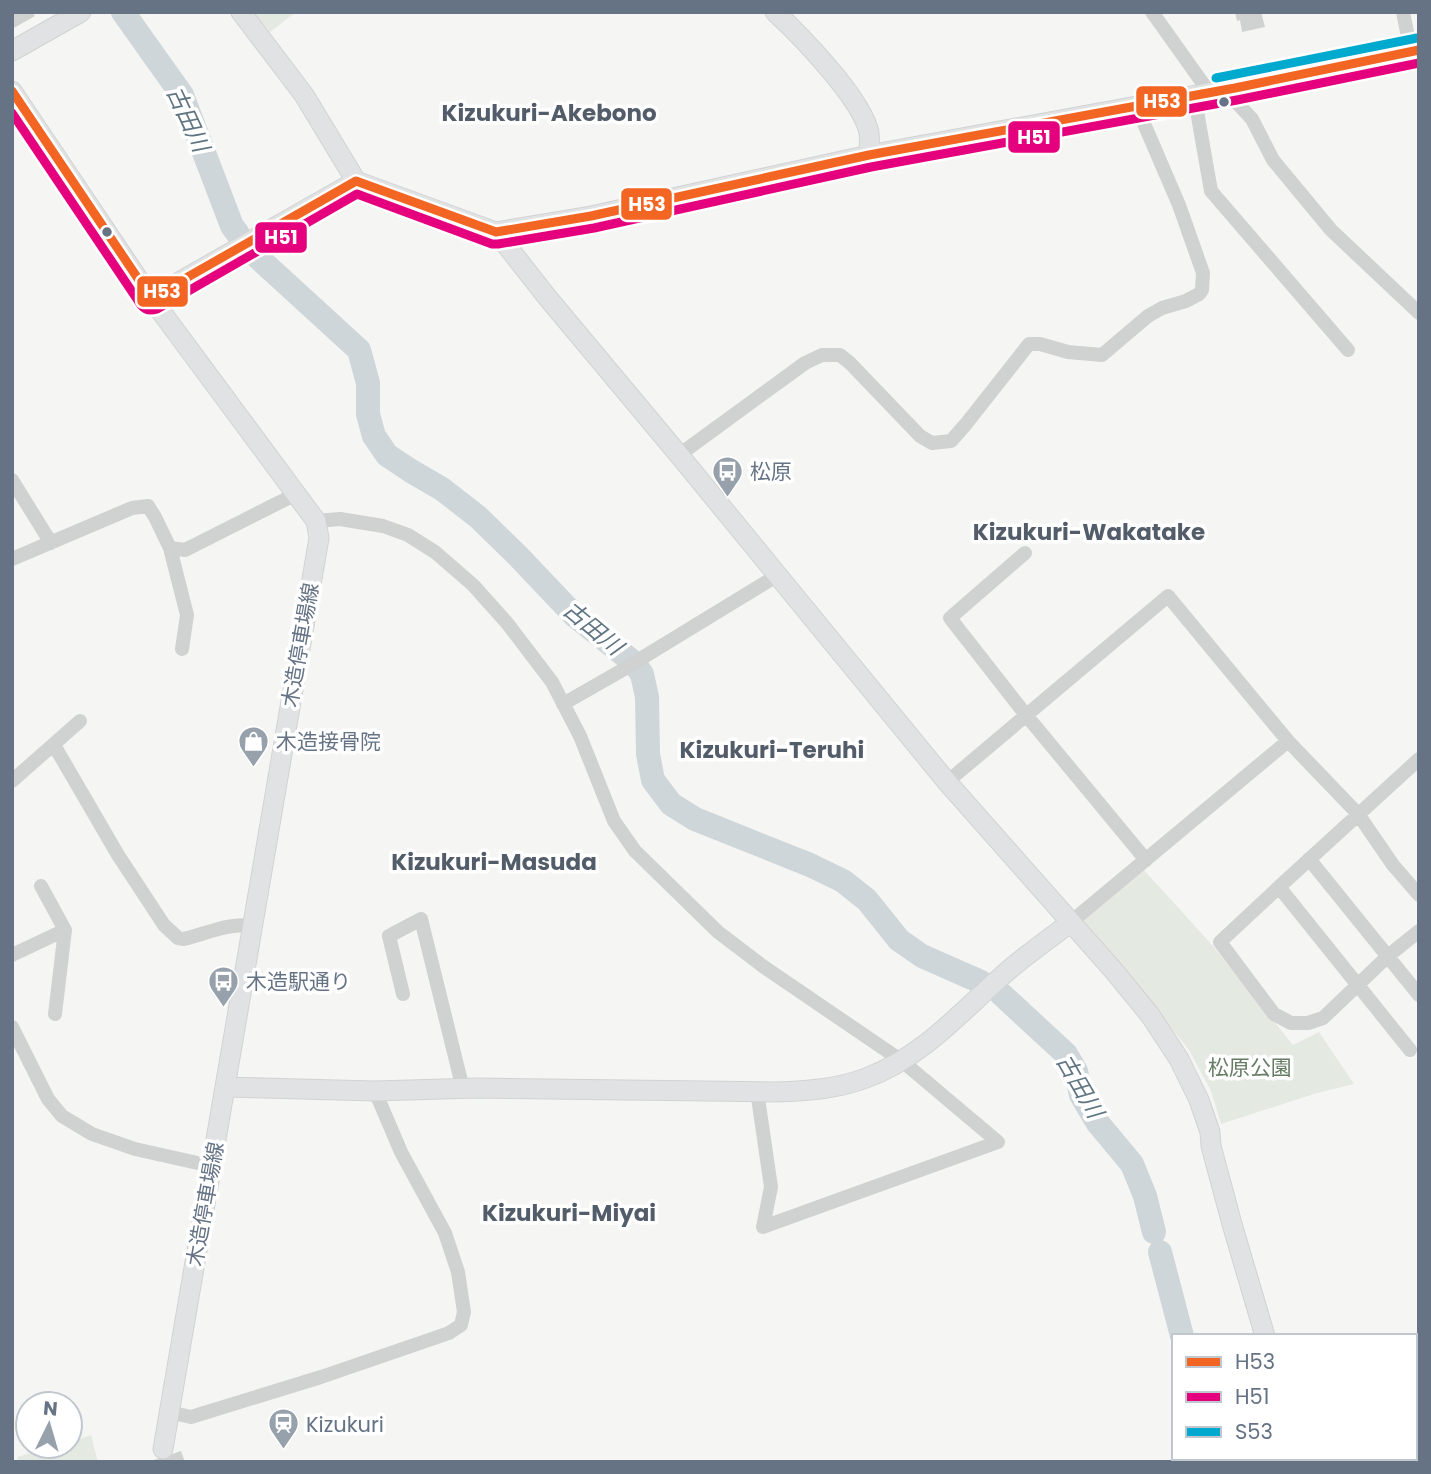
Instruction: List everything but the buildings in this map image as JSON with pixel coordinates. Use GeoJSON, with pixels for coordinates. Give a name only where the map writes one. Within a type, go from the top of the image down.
{"type":"FeatureCollection","features":[{"type":"Feature","properties":{"kind":"street"},"geometry":{"type":"LineString","coordinates":[[12,51],[81,12]]}},
{"type":"Feature","properties":{"kind":"street"},"geometry":{"type":"LineString","coordinates":[[241,12],[304,95],[356,181],[496,232],[591,216],[869,155],[1415,51],[1403,12]]}},
{"type":"Feature","properties":{"kind":"street"},"geometry":{"type":"LineString","coordinates":[[1152,12],[1209,92],[1252,119],[1272,160],[1331,230],[1419,313]]}},
{"type":"Feature","properties":{"kind":"street"},"geometry":{"type":"LineString","coordinates":[[782,14],[860,112],[869,133],[869,155]]}},
{"type":"Feature","properties":{"kind":"street"},"geometry":{"type":"LineString","coordinates":[[12,91],[151,298],[316,521],[340,519],[383,526],[408,535],[435,552],[473,585],[507,623],[552,682],[580,736],[614,821],[635,851],[718,932],[764,967],[902,1061],[998,1142],[763,1227],[771,1186],[757,1091]]}},
{"type":"Feature","properties":{"kind":"street"},"geometry":{"type":"LineString","coordinates":[[1209,92],[1211,191],[1348,350]]}},
{"type":"Feature","properties":{"kind":"street"},"geometry":{"type":"LineString","coordinates":[[679,455],[805,363],[822,355],[840,355],[850,363],[920,436],[932,443],[951,440],[1029,344],[1102,355],[1148,316],[1199,294],[1202,290],[1203,273],[1179,205],[1136,105]]}},
{"type":"Feature","properties":{"kind":"street"},"geometry":{"type":"LineString","coordinates":[[151,298],[356,181]]}},
{"type":"Feature","properties":{"kind":"street"},"geometry":{"type":"LineString","coordinates":[[496,232],[947,782],[1150,1015],[1179,1059],[1199,1100],[1264,1334]]}},
{"type":"Feature","properties":{"kind":"street"},"geometry":{"type":"LineString","coordinates":[[12,480],[51,543]]}},
{"type":"Feature","properties":{"kind":"street"},"geometry":{"type":"LineString","coordinates":[[170,548],[185,550],[296,494]]}},
{"type":"Feature","properties":{"kind":"street"},"geometry":{"type":"LineString","coordinates":[[12,559],[132,508],[148,506],[170,548],[187,615],[182,649]]}},
{"type":"Feature","properties":{"kind":"street","name":"木造停車場線"},"geometry":{"type":"LineString","coordinates":[[163,1449],[319,538],[316,521]]}},
{"type":"Feature","properties":{"kind":"street"},"geometry":{"type":"LineString","coordinates":[[1025,553],[950,618],[1146,860]]}},
{"type":"Feature","properties":{"kind":"street"},"geometry":{"type":"LineString","coordinates":[[564,704],[778,575]]}},
{"type":"Feature","properties":{"kind":"street"},"geometry":{"type":"LineString","coordinates":[[947,782],[1168,596],[1288,741],[1358,814],[1393,865],[1419,895]]}},
{"type":"Feature","properties":{"kind":"street"},"geometry":{"type":"LineString","coordinates":[[12,781],[80,721]]}},
{"type":"Feature","properties":{"kind":"street"},"geometry":{"type":"LineString","coordinates":[[225,1087],[375,1091],[463,1088],[757,1091],[819,1090],[866,1078],[902,1061],[931,1041],[1005,973],[1071,922],[1288,741]]}},
{"type":"Feature","properties":{"kind":"street"},"geometry":{"type":"LineString","coordinates":[[54,745],[118,855],[164,925],[178,938],[184,939],[237,926],[252,926]]}},
{"type":"Feature","properties":{"kind":"street"},"geometry":{"type":"LineString","coordinates":[[1419,759],[1220,943],[1275,1014],[1291,1023],[1308,1023],[1323,1018],[1388,956],[1419,931]]}},
{"type":"Feature","properties":{"kind":"street"},"geometry":{"type":"LineString","coordinates":[[1309,859],[1419,995]]}},
{"type":"Feature","properties":{"kind":"street"},"geometry":{"type":"LineString","coordinates":[[41,886],[65,930],[55,1014]]}},
{"type":"Feature","properties":{"kind":"street"},"geometry":{"type":"LineString","coordinates":[[1279,887],[1410,1050]]}},
{"type":"Feature","properties":{"kind":"street"},"geometry":{"type":"LineString","coordinates":[[403,994],[389,936],[421,919],[463,1088]]}},
{"type":"Feature","properties":{"kind":"street"},"geometry":{"type":"LineString","coordinates":[[12,955],[65,930]]}},
{"type":"Feature","properties":{"kind":"street"},"geometry":{"type":"LineString","coordinates":[[12,1027],[48,1099],[62,1116],[92,1134],[124,1145],[211,1166]]}},
{"type":"Feature","properties":{"kind":"street"},"geometry":{"type":"LineString","coordinates":[[169,1412],[191,1417],[321,1377],[449,1333],[461,1325],[464,1312],[458,1272],[445,1233],[401,1152],[375,1091]]}},
{"type":"Feature","properties":{"kind":"green space"},"geometry":{"type":"Polygon","coordinates":[[[253,12],[296,12],[270,32],[253,12]]]}},
{"type":"Feature","properties":{"kind":"green space","name":"松原公園"},"geometry":{"type":"Polygon","coordinates":[[[1144,870],[1213,946],[1293,1045],[1319,1032],[1354,1084],[1221,1124],[1211,1091],[1189,1050],[1083,920],[1144,870]]]}},
{"type":"Feature","properties":{"kind":"green space"},"geometry":{"type":"Polygon","coordinates":[[[91,1435],[98,1462],[18,1462],[84,1460],[84,1437],[91,1435]]]}},
{"type":"Feature","properties":{"kind":"waterway","name":"古田川"},"geometry":{"type":"LineString","coordinates":[[123,12],[182,95],[232,226],[238,234]]}},
{"type":"Feature","properties":{"kind":"waterway","name":"古田川"},"geometry":{"type":"LineString","coordinates":[[254,254],[359,350],[368,383],[368,414],[374,436],[387,455],[442,489],[478,517],[574,615],[633,662],[642,674],[647,697],[648,754],[653,780],[671,804],[695,819],[843,881],[867,900],[899,940],[922,956],[981,982]]}},
{"type":"Feature","properties":{"kind":"waterway","name":"古田川"},"geometry":{"type":"LineString","coordinates":[[1001,994],[1066,1054],[1076,1071],[1081,1095],[1097,1122],[1132,1164],[1145,1196],[1154,1232]]}},
{"type":"Feature","properties":{"kind":"waterway","name":"古田川"},"geometry":{"type":"LineString","coordinates":[[1160,1252],[1181,1334]]}},
{"type":"Feature","properties":{"kind":"transit line","name":"S53"},"geometry":{"type":"LineString","coordinates":[[1216,78],[1417,38]]}},
{"type":"Feature","properties":{"kind":"transit line","name":"H53"},"geometry":{"type":"LineString","coordinates":[[12,91],[151,298],[356,181],[496,232],[591,216],[869,155],[1235,88],[1419,50]]}},
{"type":"Feature","properties":{"kind":"transit line","name":"H51"},"geometry":{"type":"LineString","coordinates":[[12,113],[141,305],[153,310],[357,194],[498,244],[594,228],[871,167],[1237,100],[1419,63]]}},
{"type":"Feature","properties":{"kind":"place","name":"松原"},"geometry":{"type":"Point","coordinates":[727,498]}},
{"type":"Feature","properties":{"kind":"place","name":"木造接骨院"},"geometry":{"type":"Point","coordinates":[253,768]}},
{"type":"Feature","properties":{"kind":"place","name":"木造駅通り"},"geometry":{"type":"Point","coordinates":[223,1008]}},
{"type":"Feature","properties":{"kind":"place","name":"Kizukuri"},"geometry":{"type":"Point","coordinates":[283,1451]}},
{"type":"Feature","properties":{"kind":"district","name":"Kizukuri-Akebono"},"geometry":{"type":"Point","coordinates":[549,113]}},
{"type":"Feature","properties":{"kind":"district","name":"Kizukuri-Wakatake"},"geometry":{"type":"Point","coordinates":[1089,532]}},
{"type":"Feature","properties":{"kind":"district","name":"Kizukuri-Teruhi"},"geometry":{"type":"Point","coordinates":[772,750]}},
{"type":"Feature","properties":{"kind":"district","name":"Kizukuri-Masuda"},"geometry":{"type":"Point","coordinates":[494,862]}},
{"type":"Feature","properties":{"kind":"district","name":"Kizukuri-Miyai"},"geometry":{"type":"Point","coordinates":[569,1213]}}]}
